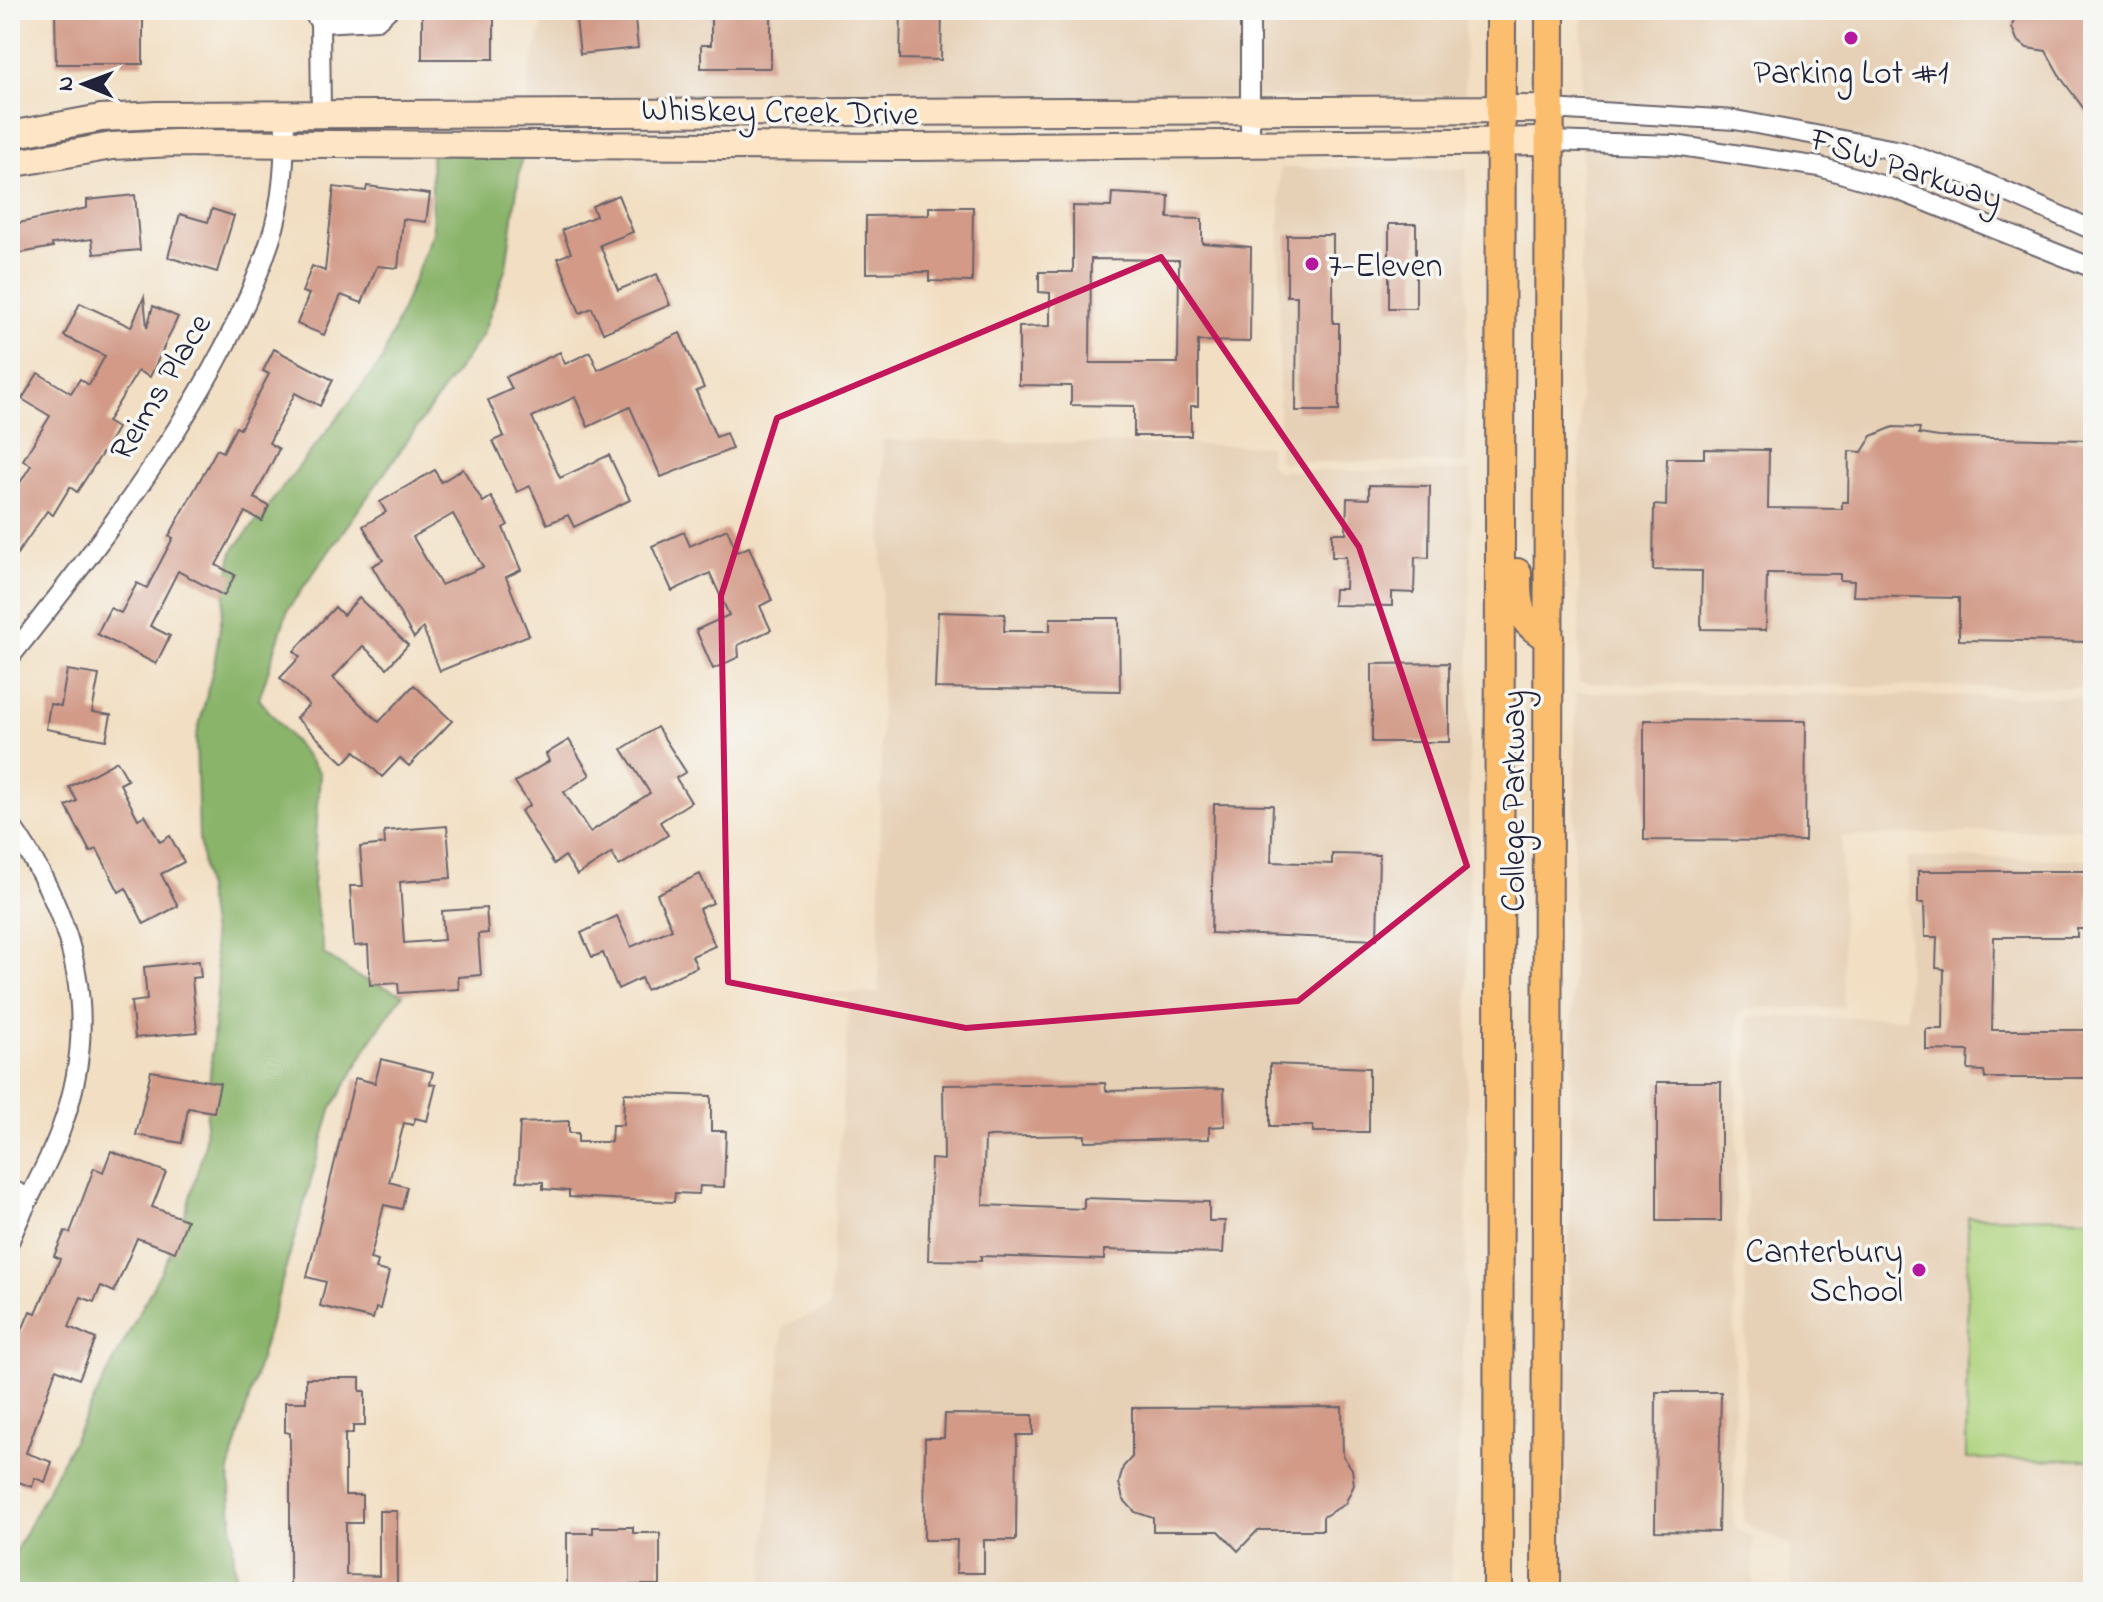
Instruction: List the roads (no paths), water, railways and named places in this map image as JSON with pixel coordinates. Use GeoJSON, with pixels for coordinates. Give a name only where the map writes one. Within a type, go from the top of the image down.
{"type":"FeatureCollection","features":[{"type":"Feature","properties":{"kind":"main road","name":"College Parkway"},"geometry":{"type":"LineString","coordinates":[[1498,1592],[1501,10]]}},
{"type":"Feature","properties":{"kind":"main road","name":"College Parkway"},"geometry":{"type":"LineString","coordinates":[[1546,1592],[1550,10]]}},
{"type":"Feature","properties":{"kind":"main road"},"geometry":{"type":"LineString","coordinates":[[1501,455],[1517,505],[1517,605],[1529,627],[1549,638]]}},
{"type":"Feature","properties":{"kind":"street"},"geometry":{"type":"LineString","coordinates":[[321,114],[316,17],[377,20],[388,10]]}},
{"type":"Feature","properties":{"kind":"street"},"geometry":{"type":"LineString","coordinates":[[1250,10],[1250,144]]}},
{"type":"Feature","properties":{"kind":"street","name":"Whiskey Creek Drive"},"geometry":{"type":"LineString","coordinates":[[10,135],[101,118],[285,114],[1550,109]]}},
{"type":"Feature","properties":{"kind":"street","name":"FSW Parkway"},"geometry":{"type":"LineString","coordinates":[[1550,109],[1735,120],[1901,151],[1970,176],[2093,230]]}},
{"type":"Feature","properties":{"kind":"street","name":"Reims Place"},"geometry":{"type":"LineString","coordinates":[[10,657],[111,526],[214,362],[251,289],[270,240],[281,191],[285,114]]}},
{"type":"Feature","properties":{"kind":"street","name":"Whiskey Creek Drive"},"geometry":{"type":"LineString","coordinates":[[10,164],[112,146],[285,143],[908,147],[1550,141]]}},
{"type":"Feature","properties":{"kind":"street","name":"FSW Parkway"},"geometry":{"type":"LineString","coordinates":[[1550,141],[1674,145],[1820,167],[1895,189],[2093,268]]}},
{"type":"Feature","properties":{"kind":"street"},"geometry":{"type":"LineString","coordinates":[[10,824],[57,903],[74,954],[80,1004],[79,1044],[69,1105],[52,1152],[10,1240]]}},
{"type":"Feature","properties":{"kind":"street"},"geometry":{"type":"LineString","coordinates":[[10,1189],[29,1198]]}},
{"type":"Feature","properties":{"kind":"place","name":"Parking Lot #1"},"geometry":{"type":"Point","coordinates":[1851,38]}},
{"type":"Feature","properties":{"kind":"place","name":"7-Eleven"},"geometry":{"type":"Point","coordinates":[1312,264]}},
{"type":"Feature","properties":{"kind":"place","name":"Canterbury School"},"geometry":{"type":"Point","coordinates":[1919,1270]}}]}
